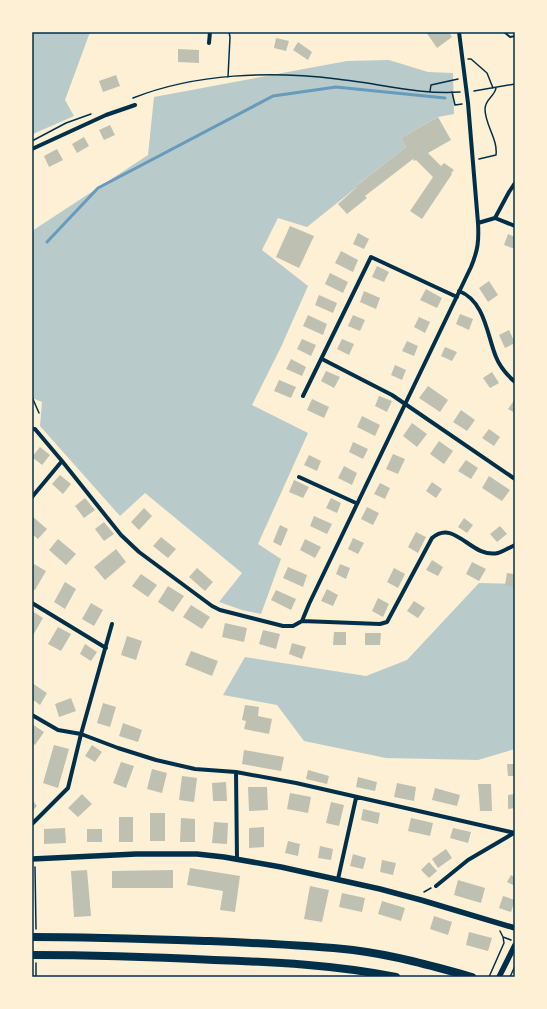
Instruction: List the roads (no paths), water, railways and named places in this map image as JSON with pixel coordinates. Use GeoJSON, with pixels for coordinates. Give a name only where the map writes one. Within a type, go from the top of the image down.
{"type":"FeatureCollection","features":[{"type":"Feature","properties":{"kind":"highway"},"geometry":{"type":"LineString","coordinates":[[32,937],[158,939],[354,950],[421,963],[472,977]]}},
{"type":"Feature","properties":{"kind":"highway"},"geometry":{"type":"LineString","coordinates":[[32,955],[96,955],[310,965],[351,969],[396,977]]}},
{"type":"Feature","properties":{"kind":"street"},"geometry":{"type":"LineString","coordinates":[[209,43],[210,32]]}},
{"type":"Feature","properties":{"kind":"street"},"geometry":{"type":"LineString","coordinates":[[302,621],[356,503],[406,404],[477,253],[479,240],[478,223],[468,103],[459,32]]}},
{"type":"Feature","properties":{"kind":"street"},"geometry":{"type":"LineString","coordinates":[[32,149],[106,115],[135,105]]}},
{"type":"Feature","properties":{"kind":"street"},"geometry":{"type":"LineString","coordinates":[[495,218],[515,183]]}},
{"type":"Feature","properties":{"kind":"street"},"geometry":{"type":"LineString","coordinates":[[478,223],[495,218],[515,226]]}},
{"type":"Feature","properties":{"kind":"street"},"geometry":{"type":"LineString","coordinates":[[303,396],[371,257],[457,297]]}},
{"type":"Feature","properties":{"kind":"street"},"geometry":{"type":"LineString","coordinates":[[459,291],[469,296],[479,308],[497,358],[503,369],[515,382]]}},
{"type":"Feature","properties":{"kind":"street"},"geometry":{"type":"LineString","coordinates":[[322,359],[392,395],[515,479]]}},
{"type":"Feature","properties":{"kind":"street"},"geometry":{"type":"LineString","coordinates":[[32,429],[35,429],[130,544],[204,601],[220,610],[283,626],[293,626],[302,621],[380,624],[387,622],[432,538],[440,533],[447,532],[453,534],[473,548],[487,552],[497,553],[515,545]]}},
{"type":"Feature","properties":{"kind":"street"},"geometry":{"type":"LineString","coordinates":[[32,497],[62,461]]}},
{"type":"Feature","properties":{"kind":"street"},"geometry":{"type":"LineString","coordinates":[[299,477],[356,503]]}},
{"type":"Feature","properties":{"kind":"street"},"geometry":{"type":"LineString","coordinates":[[32,603],[106,648]]}},
{"type":"Feature","properties":{"kind":"street"},"geometry":{"type":"LineString","coordinates":[[32,824],[68,788],[81,734],[112,624]]}},
{"type":"Feature","properties":{"kind":"street"},"geometry":{"type":"LineString","coordinates":[[32,715],[58,730],[81,734],[156,760],[196,768],[236,772],[296,783],[356,798],[514,833]]}},
{"type":"Feature","properties":{"kind":"street"},"geometry":{"type":"LineString","coordinates":[[236,772],[237,859]]}},
{"type":"Feature","properties":{"kind":"street"},"geometry":{"type":"LineString","coordinates":[[338,879],[356,798]]}},
{"type":"Feature","properties":{"kind":"street"},"geometry":{"type":"LineString","coordinates":[[436,886],[468,860],[514,833]]}},
{"type":"Feature","properties":{"kind":"street"},"geometry":{"type":"LineString","coordinates":[[33,861],[136,854],[197,854],[237,859],[338,879],[421,900],[515,928]]}},
{"type":"Feature","properties":{"kind":"street"},"geometry":{"type":"LineString","coordinates":[[499,977],[515,945]]}},
{"type":"Feature","properties":{"kind":"lane"},"geometry":{"type":"LineString","coordinates":[[504,32],[510,37],[515,36]]}},
{"type":"Feature","properties":{"kind":"waterway"},"geometry":{"type":"LineString","coordinates":[[47,242],[98,188],[273,96],[336,87],[445,98]]}}]}
